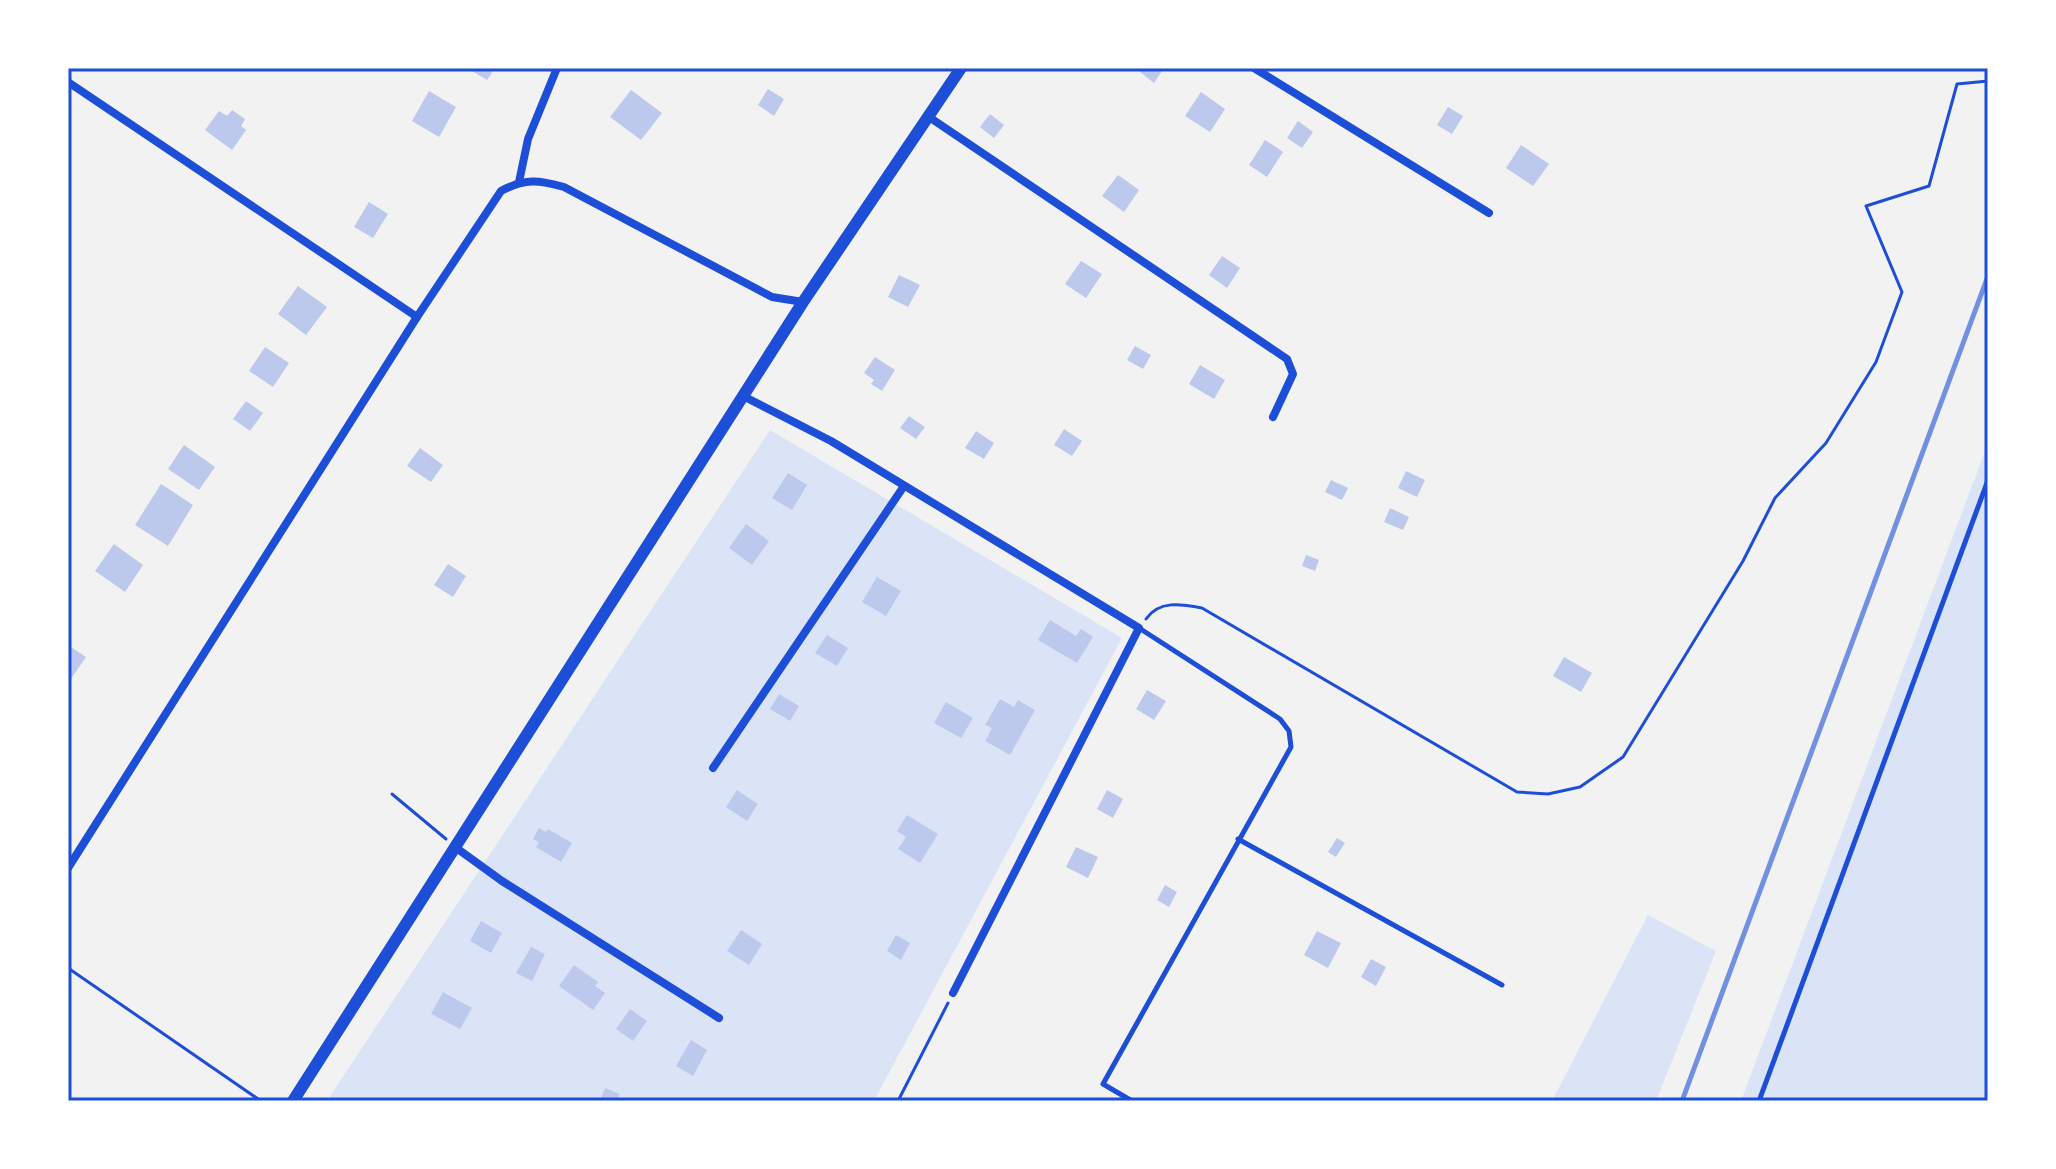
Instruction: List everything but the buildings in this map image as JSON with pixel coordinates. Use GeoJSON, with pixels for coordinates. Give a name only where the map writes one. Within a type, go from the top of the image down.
{"type":"FeatureCollection","features":[{"type":"Feature","properties":{"kind":"street"},"geometry":{"type":"LineString","coordinates":[[519,182],[528,139],[557,68]]}},
{"type":"Feature","properties":{"kind":"street"},"geometry":{"type":"LineString","coordinates":[[293,1101],[803,302],[961,68]]}},
{"type":"Feature","properties":{"kind":"street"},"geometry":{"type":"LineString","coordinates":[[1254,68],[1489,213]]}},
{"type":"Feature","properties":{"kind":"street"},"geometry":{"type":"LineString","coordinates":[[68,82],[417,317]]}},
{"type":"Feature","properties":{"kind":"street"},"geometry":{"type":"LineString","coordinates":[[929,117],[1287,359],[1293,374],[1273,417]]}},
{"type":"Feature","properties":{"kind":"street"},"geometry":{"type":"LineString","coordinates":[[68,868],[417,317],[501,191],[519,182],[536,179],[564,187],[772,297],[803,302]]}},
{"type":"Feature","properties":{"kind":"street"},"geometry":{"type":"LineString","coordinates":[[745,397],[831,441],[1139,628],[953,993]]}},
{"type":"Feature","properties":{"kind":"street"},"geometry":{"type":"LineString","coordinates":[[713,768],[904,486]]}},
{"type":"Feature","properties":{"kind":"street"},"geometry":{"type":"LineString","coordinates":[[455,847],[502,881],[719,1018]]}},
{"type":"Feature","properties":{"kind":"lane"},"geometry":{"type":"LineString","coordinates":[[1759,1101],[1988,480]]}},
{"type":"Feature","properties":{"kind":"lane"},"geometry":{"type":"LineString","coordinates":[[1132,1101],[1103,1084],[1291,747],[1289,731],[1280,719],[1139,628]]}},
{"type":"Feature","properties":{"kind":"lane"},"geometry":{"type":"LineString","coordinates":[[1238,839],[1502,985]]}},
{"type":"Feature","properties":{"kind":"path"},"geometry":{"type":"LineString","coordinates":[[1139,628],[1151,611],[1174,603],[1202,608],[1517,792],[1548,794],[1580,787],[1623,757],[1743,561],[1775,498],[1826,443],[1876,362],[1902,292],[1866,206],[1929,186],[1957,84],[1988,81]]}},
{"type":"Feature","properties":{"kind":"path"},"geometry":{"type":"LineString","coordinates":[[392,794],[455,847]]}},
{"type":"Feature","properties":{"kind":"path"},"geometry":{"type":"LineString","coordinates":[[68,968],[261,1101]]}},
{"type":"Feature","properties":{"kind":"path"},"geometry":{"type":"LineString","coordinates":[[898,1101],[953,993]]}},
{"type":"Feature","properties":{"kind":"shaded area"},"geometry":{"type":"Polygon","coordinates":[[[770,430],[1122,638],[874,1101],[327,1101],[770,430]]]}},
{"type":"Feature","properties":{"kind":"shaded area"},"geometry":{"type":"Polygon","coordinates":[[[1988,443],[1988,1101],[1741,1101],[1988,443]]]}},
{"type":"Feature","properties":{"kind":"shaded area"},"geometry":{"type":"Polygon","coordinates":[[[1648,915],[1716,951],[1656,1101],[1552,1101],[1648,915]]]}},
{"type":"Feature","properties":{"kind":"railway"},"geometry":{"type":"LineString","coordinates":[[1682,1101],[1988,276]]}}]}
